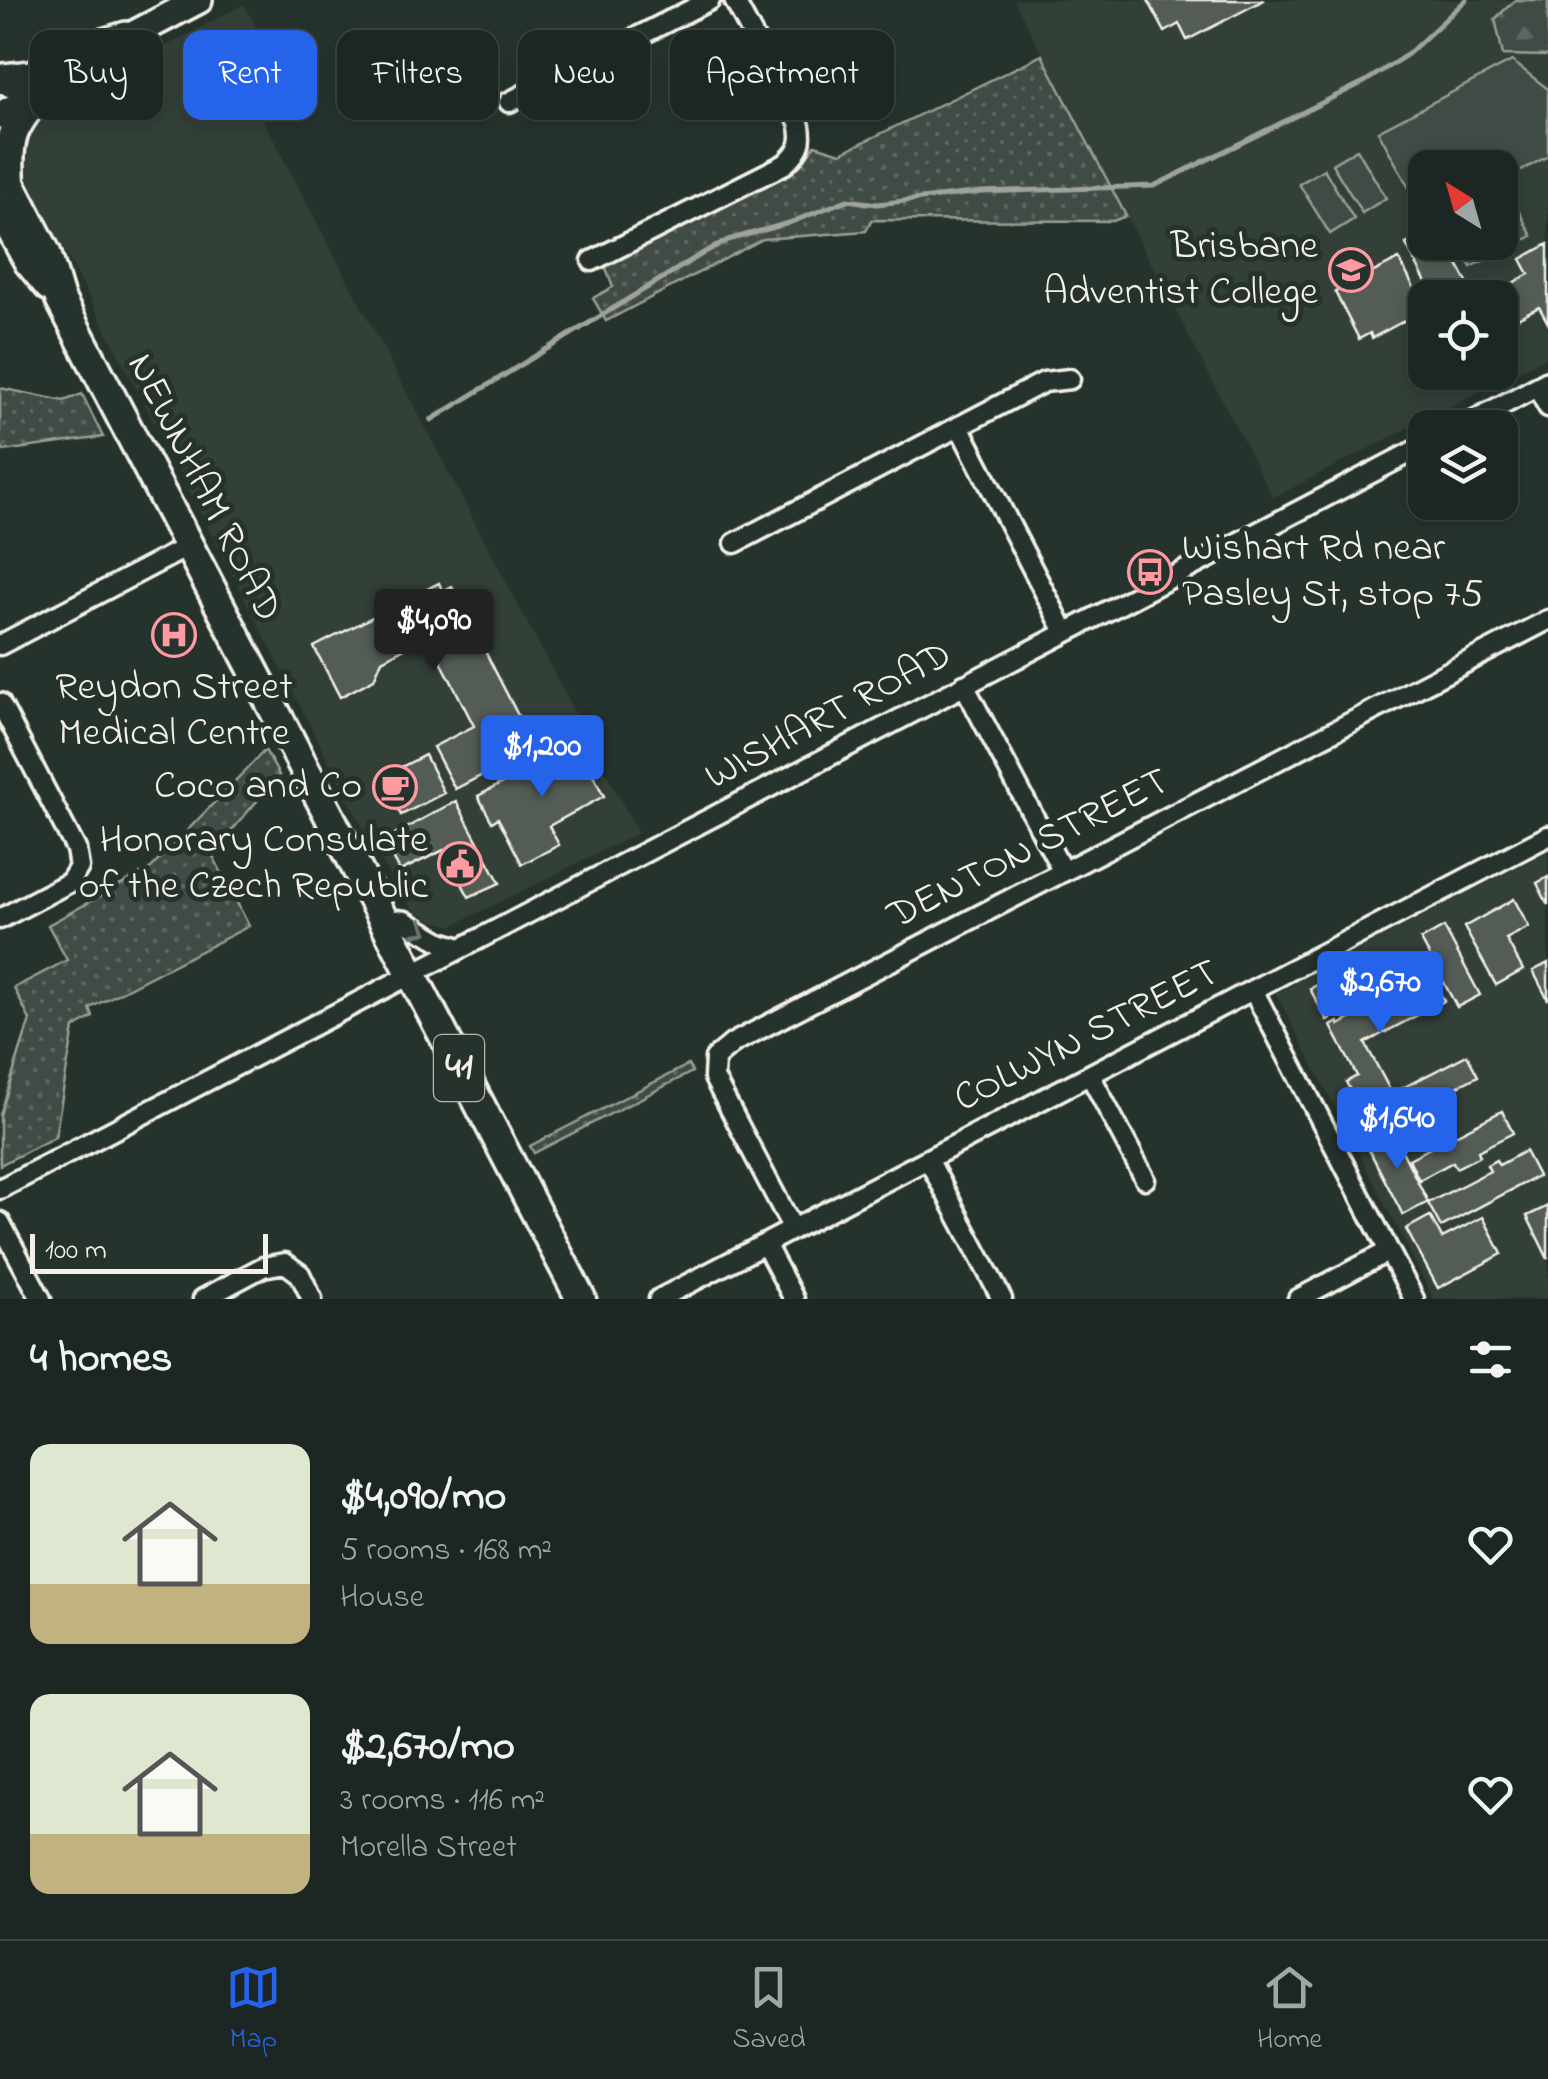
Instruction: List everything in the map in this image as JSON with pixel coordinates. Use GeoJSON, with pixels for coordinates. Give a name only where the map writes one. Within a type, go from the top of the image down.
{"type":"FeatureCollection","features":[{"type":"Feature","properties":{"kind":"main road"},"geometry":{"type":"LineString","coordinates":[[0,89],[22,83],[88,46],[136,33],[199,0]]}},
{"type":"Feature","properties":{"kind":"main road"},"geometry":{"type":"LineString","coordinates":[[0,115],[22,83]]}},
{"type":"Feature","properties":{"kind":"main road"},"geometry":{"type":"LineString","coordinates":[[3,185],[22,83]]}},
{"type":"Feature","properties":{"kind":"main road","name":"NEWNHAM ROAD"},"geometry":{"type":"LineString","coordinates":[[3,185],[46,253],[60,299],[581,1299]]}},
{"type":"Feature","properties":{"kind":"street"},"geometry":{"type":"LineString","coordinates":[[509,102],[710,0]]}},
{"type":"Feature","properties":{"kind":"street"},"geometry":{"type":"LineString","coordinates":[[592,261],[785,164],[798,152],[803,138],[799,122],[734,0]]}},
{"type":"Feature","properties":{"kind":"street"},"geometry":{"type":"LineString","coordinates":[[735,543],[1044,382],[1070,379]]}},
{"type":"Feature","properties":{"kind":"street"},"geometry":{"type":"LineString","coordinates":[[1493,410],[1543,384],[1548,407]]}},
{"type":"Feature","properties":{"kind":"street"},"geometry":{"type":"LineString","coordinates":[[960,426],[1065,632]]}},
{"type":"Feature","properties":{"kind":"street","name":"WISHART ROAD"},"geometry":{"type":"LineString","coordinates":[[0,1189],[1408,454]]}},
{"type":"Feature","properties":{"kind":"street"},"geometry":{"type":"LineString","coordinates":[[0,644],[189,546]]}},
{"type":"Feature","properties":{"kind":"street","name":"DENTON STREET"},"geometry":{"type":"LineString","coordinates":[[793,1229],[714,1078],[714,1058],[733,1043],[1548,620]]}},
{"type":"Feature","properties":{"kind":"street"},"geometry":{"type":"LineString","coordinates":[[964,685],[1062,872]]}},
{"type":"Feature","properties":{"kind":"street"},"geometry":{"type":"LineString","coordinates":[[0,703],[76,849],[78,867],[70,882],[0,919]]}},
{"type":"Feature","properties":{"kind":"street","name":"COLWYN STREET"},"geometry":{"type":"LineString","coordinates":[[659,1299],[1548,836]]}},
{"type":"Feature","properties":{"kind":"street"},"geometry":{"type":"LineString","coordinates":[[380,918],[405,921],[461,948]]}},
{"type":"Feature","properties":{"kind":"street"},"geometry":{"type":"LineString","coordinates":[[1253,990],[1414,1299]]}},
{"type":"Feature","properties":{"kind":"street"},"geometry":{"type":"LineString","coordinates":[[1090,1075],[1145,1179]]}},
{"type":"Feature","properties":{"kind":"street"},"geometry":{"type":"LineString","coordinates":[[928,1159],[1002,1299]]}},
{"type":"Feature","properties":{"kind":"street"},"geometry":{"type":"LineString","coordinates":[[0,1222],[41,1299]]}},
{"type":"Feature","properties":{"kind":"street"},"geometry":{"type":"LineString","coordinates":[[765,1244],[794,1299]]}},
{"type":"Feature","properties":{"kind":"street"},"geometry":{"type":"LineString","coordinates":[[1298,1299],[1389,1252]]}},
{"type":"Feature","properties":{"kind":"street"},"geometry":{"type":"LineString","coordinates":[[202,1299],[264,1267],[286,1263],[300,1274],[312,1299]]}},
{"type":"Feature","properties":{"kind":"shaded area","name":"Brisbane Adventist College"},"geometry":{"type":"Polygon","coordinates":[[[1014,0],[1548,0],[1548,356],[1518,371],[1518,280],[1408,280],[1408,390],[1482,390],[1443,410],[1408,410],[1408,428],[1273,498],[1014,0]]]}},
{"type":"Feature","properties":{"kind":"shaded area"},"geometry":{"type":"Polygon","coordinates":[[[244,4],[257,30],[196,30],[244,4]]]}},
{"type":"Feature","properties":{"kind":"shaded area"},"geometry":{"type":"Polygon","coordinates":[[[183,37],[183,120],[263,120],[638,833],[452,926],[414,910],[372,845],[28,179],[24,158],[37,120],[163,120],[163,48],[183,37]]]}},
{"type":"Feature","properties":{"kind":"shaded area"},"geometry":{"type":"Polygon","coordinates":[[[1548,851],[1548,1299],[1434,1299],[1276,993],[1548,851]]]}},
{"type":"Feature","properties":{"kind":"green space"},"geometry":{"type":"Polygon","coordinates":[[[1515,0],[1548,0],[1548,56],[1503,55],[1495,19],[1515,0]]]}},
{"type":"Feature","properties":{"kind":"green space"},"geometry":{"type":"Polygon","coordinates":[[[1042,55],[1126,216],[1113,221],[872,220],[866,231],[763,239],[606,321],[593,298],[613,287],[606,268],[609,262],[788,174],[801,165],[815,145],[841,153],[1042,55]]]}},
{"type":"Feature","properties":{"kind":"green space"},"geometry":{"type":"Polygon","coordinates":[[[1512,61],[1548,89],[1548,156],[1518,172],[1518,150],[1408,150],[1408,186],[1378,131],[1512,61]]]}},
{"type":"Feature","properties":{"kind":"green space"},"geometry":{"type":"Polygon","coordinates":[[[1357,149],[1386,198],[1362,213],[1332,164],[1357,149]]]}},
{"type":"Feature","properties":{"kind":"green space"},"geometry":{"type":"Polygon","coordinates":[[[1324,169],[1354,219],[1330,234],[1299,184],[1324,169]]]}},
{"type":"Feature","properties":{"kind":"green space"},"geometry":{"type":"Polygon","coordinates":[[[1518,210],[1532,236],[1518,243],[1518,210]]]}},
{"type":"Feature","properties":{"kind":"green space"},"geometry":{"type":"Polygon","coordinates":[[[0,388],[64,401],[82,394],[103,437],[4,451],[0,444],[0,388]]]}},
{"type":"Feature","properties":{"kind":"green space"},"geometry":{"type":"Polygon","coordinates":[[[265,750],[279,775],[212,854],[249,926],[90,1008],[93,1017],[74,1028],[55,1137],[0,1165],[0,1115],[30,1020],[14,988],[67,960],[48,925],[151,868],[265,750]]]}},
{"type":"Feature","properties":{"kind":"green space"},"geometry":{"type":"Polygon","coordinates":[[[688,1065],[692,1072],[534,1153],[530,1146],[688,1065]]]}},
{"type":"Feature","properties":{"kind":"building"},"geometry":{"type":"Polygon","coordinates":[[[1148,0],[1264,0],[1187,40],[1179,24],[1165,32],[1148,0]]]}},
{"type":"Feature","properties":{"kind":"building"},"geometry":{"type":"Polygon","coordinates":[[[1548,244],[1548,323],[1539,307],[1518,318],[1518,280],[1529,274],[1521,259],[1548,244]]]}},
{"type":"Feature","properties":{"kind":"building"},"geometry":{"type":"Polygon","coordinates":[[[1399,259],[1410,280],[1408,319],[1372,338],[1370,333],[1359,339],[1335,292],[1399,259]]]}},
{"type":"Feature","properties":{"kind":"building"},"geometry":{"type":"Polygon","coordinates":[[[1414,260],[1455,260],[1466,280],[1425,280],[1414,260]]]}},
{"type":"Feature","properties":{"kind":"building"},"geometry":{"type":"Polygon","coordinates":[[[439,583],[443,592],[452,587],[527,733],[494,750],[502,765],[455,789],[433,747],[474,726],[428,636],[382,660],[374,679],[340,697],[314,647],[439,583]]]}},
{"type":"Feature","properties":{"kind":"building"},"geometry":{"type":"Polygon","coordinates":[[[573,737],[604,796],[549,826],[559,845],[522,864],[498,818],[492,822],[478,796],[556,755],[552,748],[573,737]]]}},
{"type":"Feature","properties":{"kind":"building"},"geometry":{"type":"Polygon","coordinates":[[[425,755],[444,793],[401,815],[382,777],[425,755]]]}},
{"type":"Feature","properties":{"kind":"building"},"geometry":{"type":"Polygon","coordinates":[[[456,801],[500,883],[469,897],[444,850],[400,871],[384,840],[456,801]]]}},
{"type":"Feature","properties":{"kind":"building"},"geometry":{"type":"Polygon","coordinates":[[[1548,877],[1548,905],[1537,883],[1548,877]]]}},
{"type":"Feature","properties":{"kind":"building"},"geometry":{"type":"Polygon","coordinates":[[[1514,899],[1529,927],[1506,939],[1523,970],[1496,985],[1464,927],[1514,899]]]}},
{"type":"Feature","properties":{"kind":"building"},"geometry":{"type":"Polygon","coordinates":[[[1444,927],[1480,995],[1457,1007],[1421,940],[1444,927]]]}},
{"type":"Feature","properties":{"kind":"building"},"geometry":{"type":"Polygon","coordinates":[[[1548,963],[1548,1000],[1533,971],[1548,963]]]}},
{"type":"Feature","properties":{"kind":"building"},"geometry":{"type":"Polygon","coordinates":[[[1346,968],[1363,999],[1327,1020],[1310,989],[1346,968]]]}},
{"type":"Feature","properties":{"kind":"building"},"geometry":{"type":"Polygon","coordinates":[[[1431,976],[1444,1001],[1365,1043],[1391,1092],[1360,1108],[1346,1082],[1357,1076],[1331,1026],[1431,976]]]}},
{"type":"Feature","properties":{"kind":"building"},"geometry":{"type":"Polygon","coordinates":[[[1467,1055],[1478,1076],[1391,1120],[1381,1099],[1467,1055]]]}},
{"type":"Feature","properties":{"kind":"building"},"geometry":{"type":"Polygon","coordinates":[[[1502,1111],[1513,1133],[1456,1168],[1453,1162],[1419,1180],[1409,1159],[1502,1111]]]}},
{"type":"Feature","properties":{"kind":"building"},"geometry":{"type":"Polygon","coordinates":[[[1391,1129],[1428,1202],[1403,1215],[1365,1142],[1391,1129]]]}},
{"type":"Feature","properties":{"kind":"building"},"geometry":{"type":"Polygon","coordinates":[[[1525,1151],[1538,1176],[1441,1227],[1428,1203],[1490,1171],[1487,1165],[1496,1160],[1499,1165],[1525,1151]]]}},
{"type":"Feature","properties":{"kind":"building"},"geometry":{"type":"Polygon","coordinates":[[[1548,1206],[1548,1259],[1527,1216],[1548,1206]]]}},
{"type":"Feature","properties":{"kind":"building"},"geometry":{"type":"Polygon","coordinates":[[[1430,1216],[1442,1238],[1483,1217],[1502,1254],[1438,1288],[1406,1229],[1430,1216]]]}},
{"type":"Feature","properties":{"kind":"waterway"},"geometry":{"type":"LineString","coordinates":[[431,420],[728,240],[789,223],[847,200],[877,204],[982,192],[1154,186],[1366,81],[1408,54],[1466,0]]}},
{"type":"Feature","properties":{"kind":"place","name":"Brisbane Adventist College"},"geometry":{"type":"Point","coordinates":[1351,270]}},
{"type":"Feature","properties":{"kind":"place","name":"Wishart Rd near Pasley St, stop 75"},"geometry":{"type":"Point","coordinates":[1150,572]}},
{"type":"Feature","properties":{"kind":"place","name":"Reydon Street Medical Centre"},"geometry":{"type":"Point","coordinates":[174,635]}},
{"type":"Feature","properties":{"kind":"place","name":"Coco and Co"},"geometry":{"type":"Point","coordinates":[395,787]}},
{"type":"Feature","properties":{"kind":"place","name":"Honorary Consulate of the Czech Republic"},"geometry":{"type":"Point","coordinates":[460,864]}}]}
